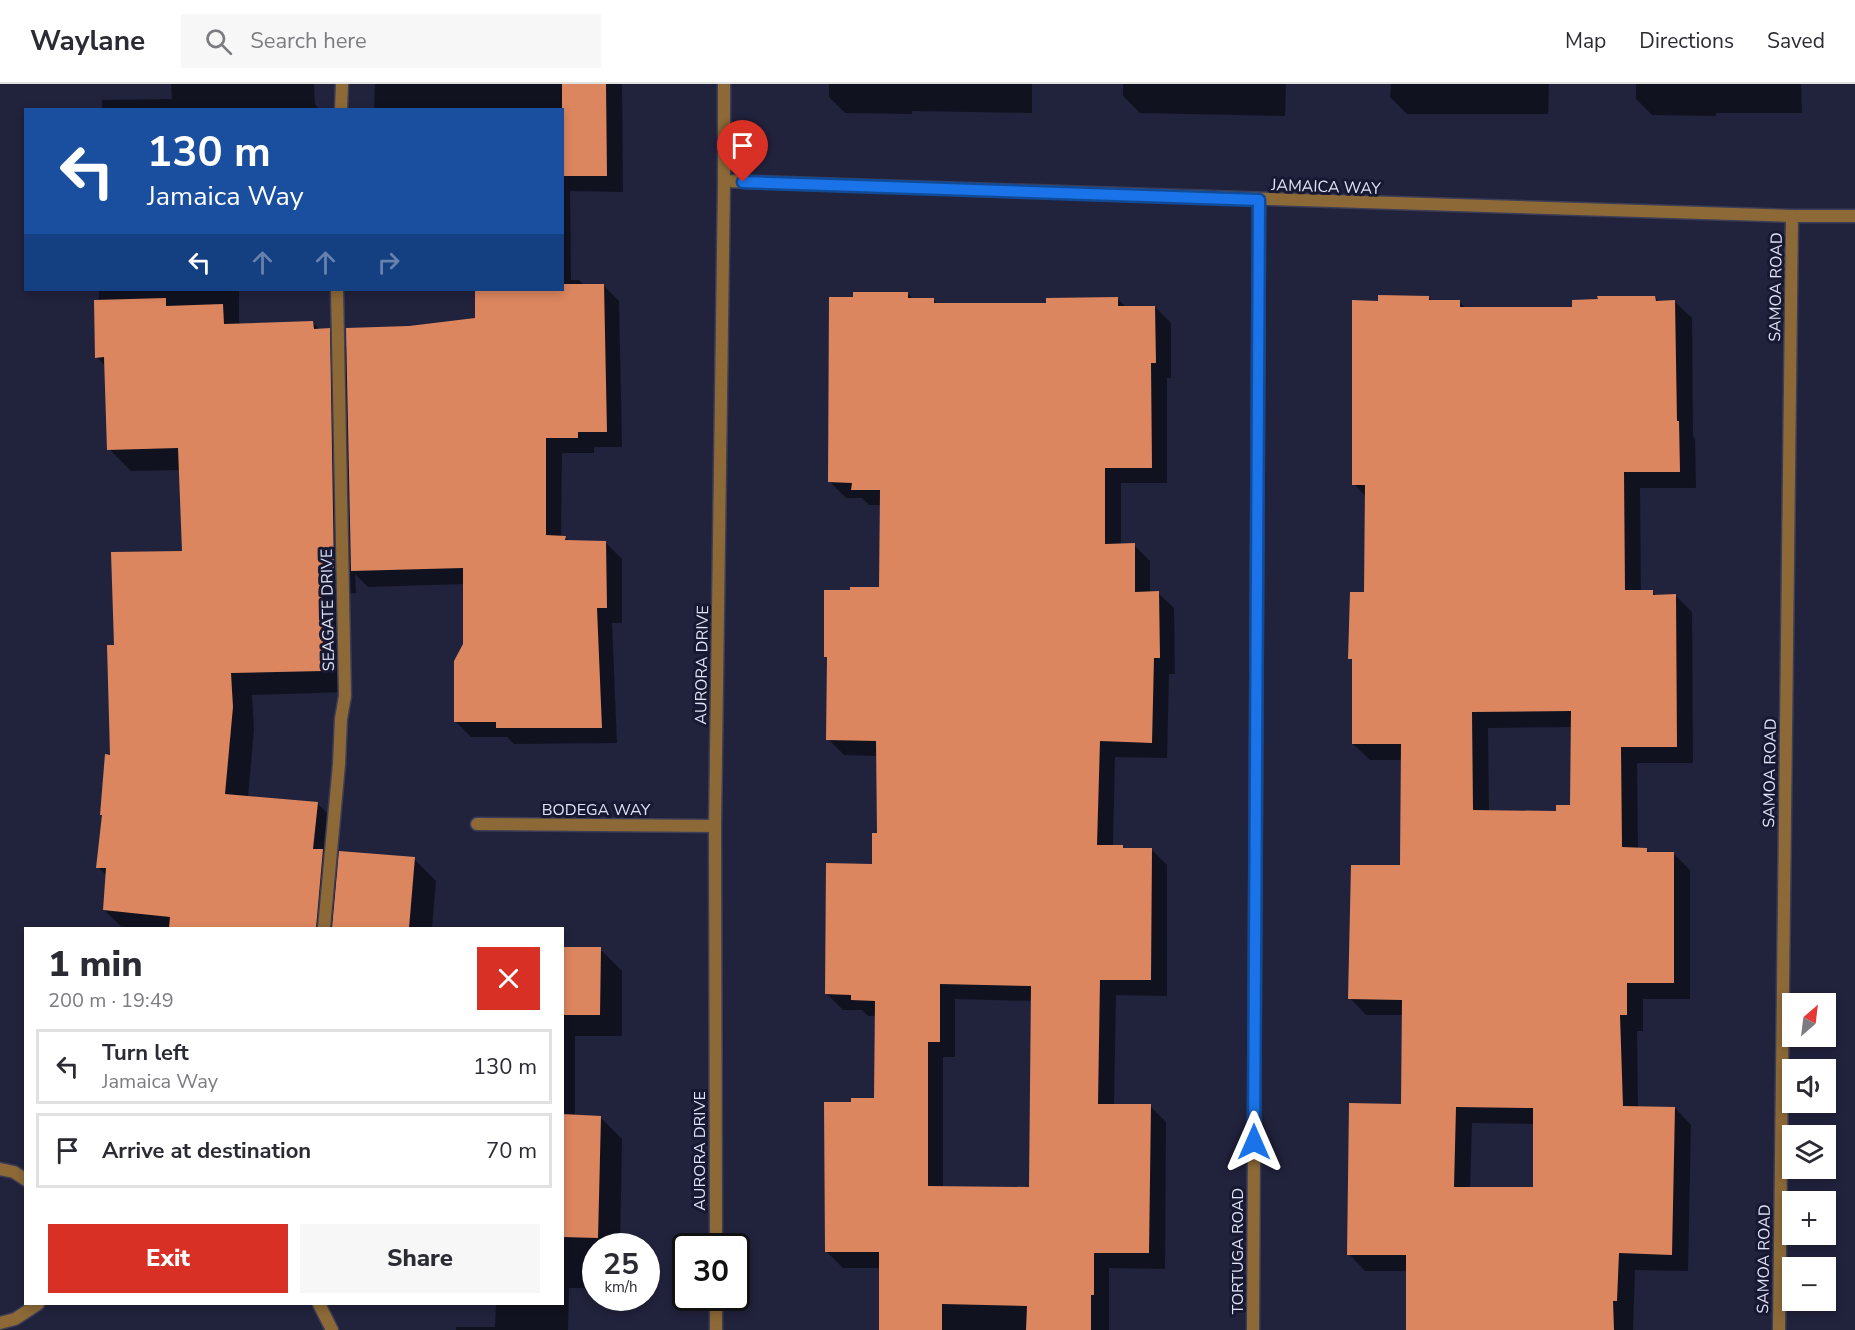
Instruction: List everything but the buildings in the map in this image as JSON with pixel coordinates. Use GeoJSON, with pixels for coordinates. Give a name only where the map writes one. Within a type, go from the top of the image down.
{"type":"FeatureCollection","features":[{"type":"Feature","properties":{"kind":"street"},"geometry":{"type":"LineString","coordinates":[[341,108],[342,84]]}},
{"type":"Feature","properties":{"kind":"street","name":"AURORA DRIVE"},"geometry":{"type":"LineString","coordinates":[[716,1233],[715,826],[724,84]]}},
{"type":"Feature","properties":{"kind":"street","name":"JAMAICA WAY"},"geometry":{"type":"LineString","coordinates":[[724,181],[1259,200],[1855,216]]}},
{"type":"Feature","properties":{"kind":"street","name":"TORTUGA ROAD"},"geometry":{"type":"LineString","coordinates":[[1253,1330],[1259,200]]}},
{"type":"Feature","properties":{"kind":"street","name":"SAMOA ROAD"},"geometry":{"type":"LineString","coordinates":[[1779,1330],[1792,216]]}},
{"type":"Feature","properties":{"kind":"street","name":"SEAGATE DRIVE"},"geometry":{"type":"LineString","coordinates":[[324,927],[341,719],[345,696],[337,291]]}},
{"type":"Feature","properties":{"kind":"street","name":"BODEGA WAY"},"geometry":{"type":"LineString","coordinates":[[477,824],[715,826]]}},
{"type":"Feature","properties":{"kind":"street"},"geometry":{"type":"LineString","coordinates":[[0,1169],[14,1172],[24,1178]]}},
{"type":"Feature","properties":{"kind":"street"},"geometry":{"type":"LineString","coordinates":[[0,1323],[15,1319],[36,1305]]}},
{"type":"Feature","properties":{"kind":"street"},"geometry":{"type":"LineString","coordinates":[[320,1305],[332,1330]]}},
{"type":"Feature","properties":{"kind":"street"},"geometry":{"type":"LineString","coordinates":[[716,1311],[716,1330]]}},
{"type":"Feature","properties":{"kind":"route"},"geometry":{"type":"LineString","coordinates":[[743,182],[1259,200],[1254,1142]]}}]}
